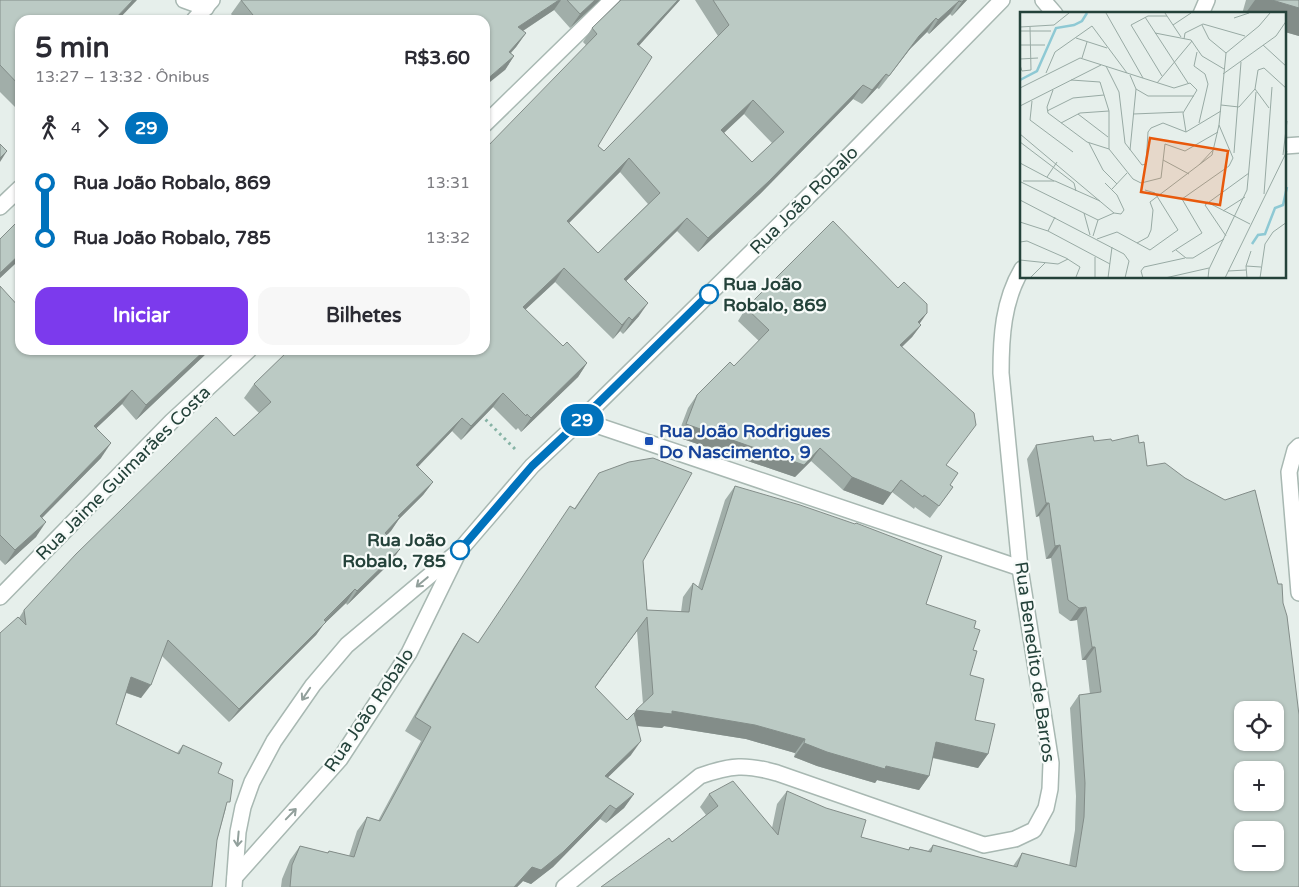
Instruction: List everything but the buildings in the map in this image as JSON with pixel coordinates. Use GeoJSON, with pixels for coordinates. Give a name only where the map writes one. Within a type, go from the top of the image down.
{"type":"FeatureCollection","features":[{"type":"Feature","properties":{"kind":"street"},"geometry":{"type":"LineString","coordinates":[[184,0],[209,4]]}},
{"type":"Feature","properties":{"kind":"street"},"geometry":{"type":"LineString","coordinates":[[490,119],[612,0]]}},
{"type":"Feature","properties":{"kind":"street","name":"Rua João Robalo"},"geometry":{"type":"LineString","coordinates":[[234,882],[238,832],[243,807],[252,782],[274,741],[313,685],[347,645],[460,550],[532,466],[830,175],[1002,0]]}},
{"type":"Feature","properties":{"kind":"street"},"geometry":{"type":"LineString","coordinates":[[1043,0],[1054,12]]}},
{"type":"Feature","properties":{"kind":"street"},"geometry":{"type":"LineString","coordinates":[[1202,12],[1206,0]]}},
{"type":"Feature","properties":{"kind":"street"},"geometry":{"type":"LineString","coordinates":[[199,15],[209,4]]}},
{"type":"Feature","properties":{"kind":"street"},"geometry":{"type":"LineString","coordinates":[[1286,146],[1299,145]]}},
{"type":"Feature","properties":{"kind":"street"},"geometry":{"type":"LineString","coordinates":[[0,207],[15,193]]}},
{"type":"Feature","properties":{"kind":"street","name":"Rua Benedito de Barros"},"geometry":{"type":"LineString","coordinates":[[564,887],[700,776],[724,768],[755,766],[984,845],[1016,839],[1034,830],[1046,808],[1050,789],[1051,763],[1020,568],[1001,373],[1001,344],[1006,306],[1020,274]]}},
{"type":"Feature","properties":{"kind":"street","name":"Rua Jaime Guimarães Costa"},"geometry":{"type":"LineString","coordinates":[[0,597],[172,421],[243,355]]}},
{"type":"Feature","properties":{"kind":"street"},"geometry":{"type":"LineString","coordinates":[[581,420],[1020,568]]}},
{"type":"Feature","properties":{"kind":"street"},"geometry":{"type":"LineString","coordinates":[[1299,446],[1295,450],[1289,472],[1299,593]]}},
{"type":"Feature","properties":{"kind":"street","name":"Rua João Robalo"},"geometry":{"type":"LineString","coordinates":[[234,882],[340,759],[409,653],[460,550]]}},
{"type":"Feature","properties":{"kind":"path"},"geometry":{"type":"LineString","coordinates":[[476,411],[532,466]]}},
{"type":"Feature","properties":{"kind":"bus line","name":"29"},"geometry":{"type":"LineString","coordinates":[[460,550],[532,466],[709,294]]}},
{"type":"Feature","properties":{"kind":"place","name":"Rua João Robalo, 869"},"geometry":{"type":"Point","coordinates":[709,294]}},
{"type":"Feature","properties":{"kind":"place","name":"Rua João Rodrigues Do Nascimento, 9"},"geometry":{"type":"Point","coordinates":[649,441]}},
{"type":"Feature","properties":{"kind":"place","name":"Rua João Robalo, 785"},"geometry":{"type":"Point","coordinates":[460,550]}}]}
